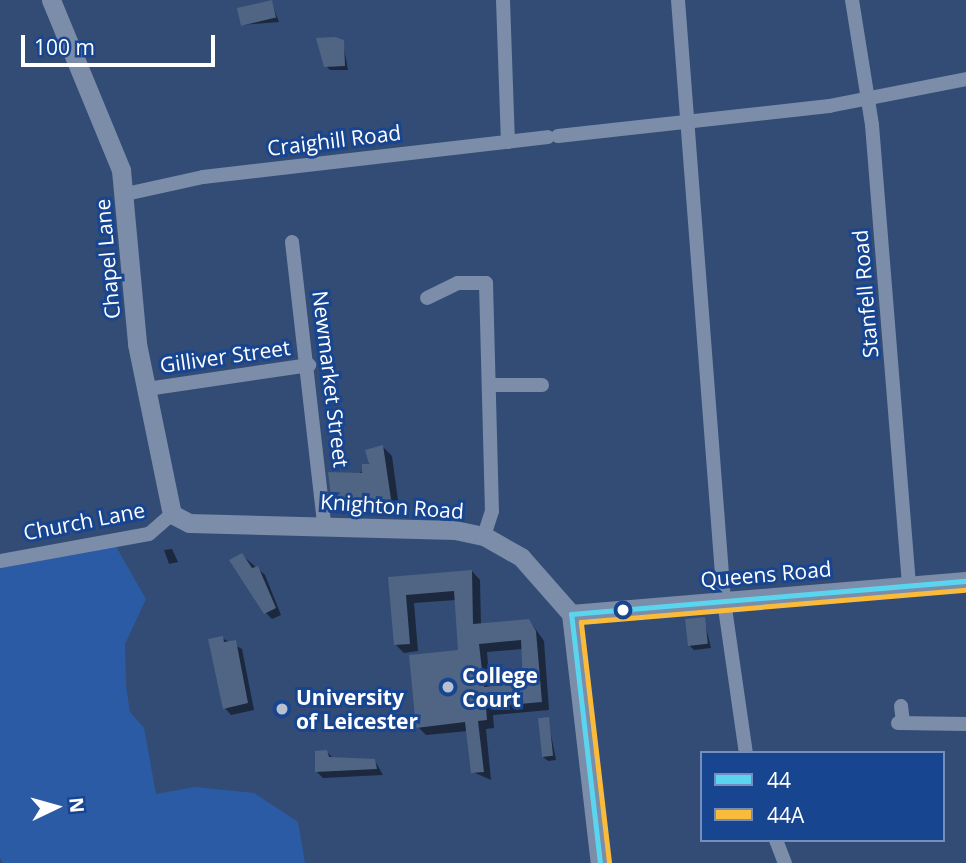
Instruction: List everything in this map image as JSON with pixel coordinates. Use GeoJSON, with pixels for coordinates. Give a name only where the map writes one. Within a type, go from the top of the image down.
{"type":"FeatureCollection","features":[{"type":"Feature","properties":{"kind":"street","name":"Chapel Lane"},"geometry":{"type":"LineString","coordinates":[[51,0],[92,92],[126,194],[147,389],[176,517]]}},
{"type":"Feature","properties":{"kind":"street"},"geometry":{"type":"LineString","coordinates":[[503,0],[508,142]]}},
{"type":"Feature","properties":{"kind":"street"},"geometry":{"type":"LineString","coordinates":[[678,0],[724,601],[746,751]]}},
{"type":"Feature","properties":{"kind":"street","name":"Stanfell Road"},"geometry":{"type":"LineString","coordinates":[[852,0],[869,99],[909,585]]}},
{"type":"Feature","properties":{"kind":"street","name":"Craighill Road"},"geometry":{"type":"LineString","coordinates":[[126,194],[203,177],[869,99],[966,79]]}},
{"type":"Feature","properties":{"kind":"street","name":"Newmarket Street"},"geometry":{"type":"LineString","coordinates":[[292,242],[309,365],[324,523]]}},
{"type":"Feature","properties":{"kind":"street"},"geometry":{"type":"LineString","coordinates":[[427,298],[458,283],[486,283],[492,385],[492,511],[484,536]]}},
{"type":"Feature","properties":{"kind":"street","name":"Gilliver Street"},"geometry":{"type":"LineString","coordinates":[[147,389],[309,365]]}},
{"type":"Feature","properties":{"kind":"street"},"geometry":{"type":"LineString","coordinates":[[492,385],[542,385]]}},
{"type":"Feature","properties":{"kind":"street","name":"Knighton Road"},"geometry":{"type":"LineString","coordinates":[[176,517],[324,523],[484,536],[521,557],[570,614]]}},
{"type":"Feature","properties":{"kind":"street","name":"Church Lane"},"geometry":{"type":"LineString","coordinates":[[0,561],[142,535],[176,517]]}},
{"type":"Feature","properties":{"kind":"street","name":"Queens Road"},"geometry":{"type":"LineString","coordinates":[[570,614],[966,581]]}},
{"type":"Feature","properties":{"kind":"street"},"geometry":{"type":"LineString","coordinates":[[570,614],[600,863]]}},
{"type":"Feature","properties":{"kind":"street"},"geometry":{"type":"LineString","coordinates":[[901,706],[901,723],[966,724]]}},
{"type":"Feature","properties":{"kind":"street"},"geometry":{"type":"LineString","coordinates":[[777,842],[785,863]]}},
{"type":"Feature","properties":{"kind":"shaded area"},"geometry":{"type":"Polygon","coordinates":[[[115,545],[146,599],[125,644],[126,686],[130,712],[144,728],[156,794],[195,787],[254,793],[298,822],[305,863],[3,863],[0,858],[0,568],[115,545]]]}},
{"type":"Feature","properties":{"kind":"building"},"geometry":{"type":"Polygon","coordinates":[[[272,0],[276,18],[241,26],[237,8],[272,0]]]}},
{"type":"Feature","properties":{"kind":"building"},"geometry":{"type":"Polygon","coordinates":[[[335,37],[344,40],[345,66],[324,67],[316,38],[335,37]]]}},
{"type":"Feature","properties":{"kind":"building"},"geometry":{"type":"Polygon","coordinates":[[[383,445],[392,506],[332,505],[328,472],[362,473],[362,464],[369,464],[365,450],[383,445]]]}},
{"type":"Feature","properties":{"kind":"building"},"geometry":{"type":"Polygon","coordinates":[[[242,553],[252,568],[258,566],[276,608],[264,614],[229,560],[242,553]]]}},
{"type":"Feature","properties":{"kind":"building"},"geometry":{"type":"Polygon","coordinates":[[[472,570],[473,624],[529,619],[536,631],[542,702],[486,707],[487,720],[478,721],[484,772],[471,773],[465,722],[416,728],[409,655],[458,650],[454,591],[406,595],[410,644],[394,645],[388,577],[472,570]],[[521,640],[479,644],[484,687],[523,683],[521,640]]]}},
{"type":"Feature","properties":{"kind":"building"},"geometry":{"type":"Polygon","coordinates":[[[705,617],[708,644],[688,646],[685,619],[705,617]]]}},
{"type":"Feature","properties":{"kind":"building"},"geometry":{"type":"Polygon","coordinates":[[[223,636],[224,642],[236,640],[248,703],[223,709],[208,639],[223,636]]]}},
{"type":"Feature","properties":{"kind":"building"},"geometry":{"type":"Polygon","coordinates":[[[549,717],[553,756],[542,757],[538,718],[549,717]]]}},
{"type":"Feature","properties":{"kind":"building"},"geometry":{"type":"Polygon","coordinates":[[[327,750],[329,757],[375,759],[377,769],[315,772],[315,751],[327,750]]]}},
{"type":"Feature","properties":{"kind":"transit line","name":"44"},"geometry":{"type":"LineString","coordinates":[[600,863],[571,614],[966,581]]}},
{"type":"Feature","properties":{"kind":"transit line","name":"44A"},"geometry":{"type":"LineString","coordinates":[[609,862],[581,622],[966,590]]}},
{"type":"Feature","properties":{"kind":"place","name":"College Court"},"geometry":{"type":"Point","coordinates":[448,687]}},
{"type":"Feature","properties":{"kind":"place","name":"University of Leicester"},"geometry":{"type":"Point","coordinates":[282,709]}}]}
